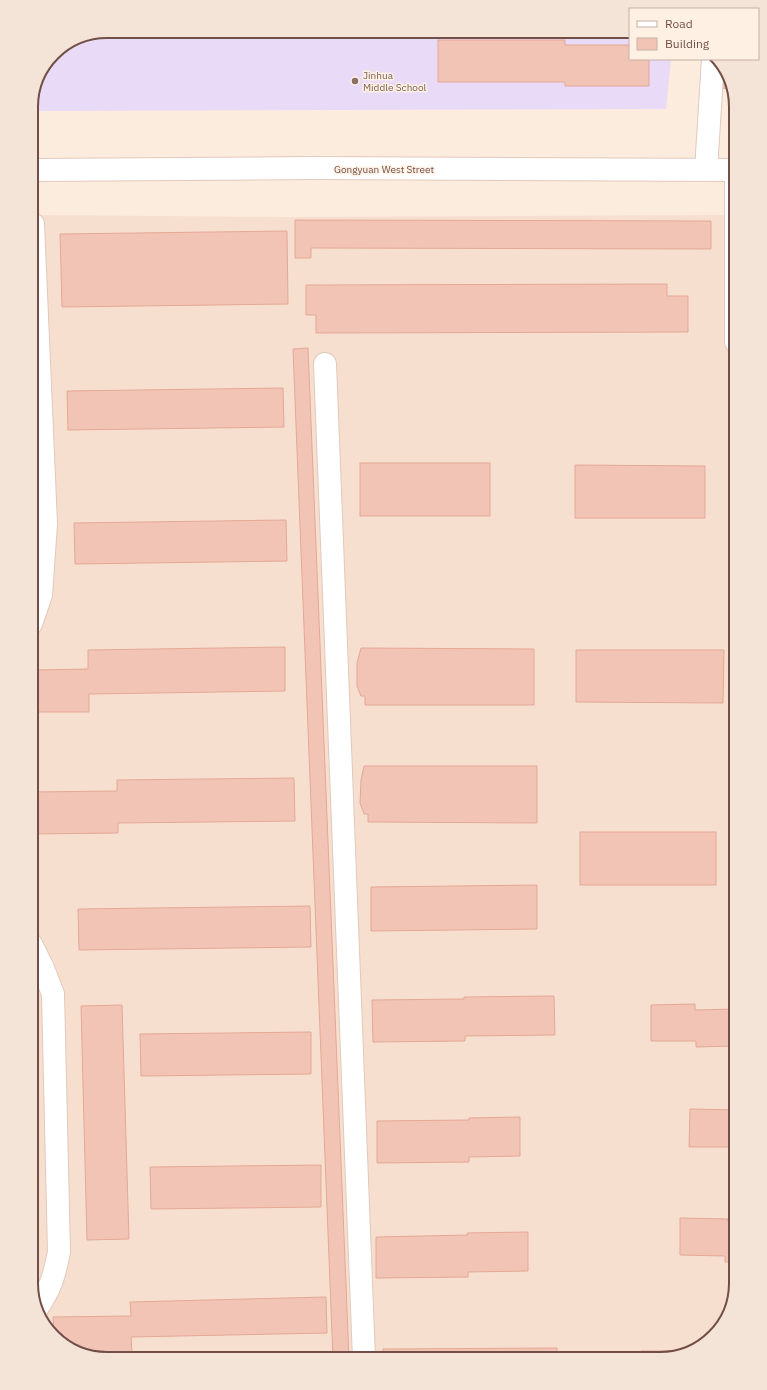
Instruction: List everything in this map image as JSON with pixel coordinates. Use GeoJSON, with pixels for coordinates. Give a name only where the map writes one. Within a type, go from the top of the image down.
{"type":"FeatureCollection","features":[{"type":"Feature","properties":{"kind":"street"},"geometry":{"type":"LineString","coordinates":[[706,170],[712,61]]}},
{"type":"Feature","properties":{"kind":"street","name":"Gongyuan West Street"},"geometry":{"type":"LineString","coordinates":[[38,170],[299,168],[729,170]]}},
{"type":"Feature","properties":{"kind":"street"},"geometry":{"type":"LineString","coordinates":[[325,364],[364,1352]]}},
{"type":"Feature","properties":{"kind":"street"},"geometry":{"type":"LineString","coordinates":[[38,393],[46,524],[41,595],[38,604]]}},
{"type":"Feature","properties":{"kind":"street"},"geometry":{"type":"LineString","coordinates":[[38,958],[53,994],[59,1252],[54,1278],[41,1303]]}},
{"type":"Feature","properties":{"kind":"shaded area","name":"Jinhua Middle School"},"geometry":{"type":"Polygon","coordinates":[[[629,38],[629,60],[671,60],[666,109],[38,111],[38,103],[40,89],[52,65],[73,47],[94,39],[629,38]]]}},
{"type":"Feature","properties":{"kind":"shaded area"},"geometry":{"type":"Polygon","coordinates":[[[38,215],[286,217],[729,215],[729,1283],[728,1296],[722,1313],[717,1321],[702,1338],[686,1347],[673,1351],[660,1352],[103,1352],[89,1350],[65,1338],[52,1325],[43,1309],[39,1296],[38,1283],[38,215]]]}},
{"type":"Feature","properties":{"kind":"building"},"geometry":{"type":"Polygon","coordinates":[[[438,40],[565,40],[565,45],[629,45],[629,60],[649,60],[649,86],[565,86],[565,82],[438,82],[438,40]]]}},
{"type":"Feature","properties":{"kind":"building"},"geometry":{"type":"Polygon","coordinates":[[[722,76],[726,88],[721,88],[722,76]]]}},
{"type":"Feature","properties":{"kind":"building"},"geometry":{"type":"Polygon","coordinates":[[[295,220],[711,221],[711,249],[311,248],[311,258],[295,258],[295,220]]]}},
{"type":"Feature","properties":{"kind":"building"},"geometry":{"type":"Polygon","coordinates":[[[287,231],[288,304],[62,307],[60,234],[287,231]]]}},
{"type":"Feature","properties":{"kind":"building"},"geometry":{"type":"Polygon","coordinates":[[[667,284],[667,296],[688,296],[688,332],[316,333],[316,315],[306,315],[306,285],[667,284]]]}},
{"type":"Feature","properties":{"kind":"building"},"geometry":{"type":"Polygon","coordinates":[[[308,348],[349,1352],[333,1352],[293,349],[308,348]]]}},
{"type":"Feature","properties":{"kind":"building"},"geometry":{"type":"Polygon","coordinates":[[[283,388],[284,427],[68,430],[67,391],[283,388]]]}},
{"type":"Feature","properties":{"kind":"building"},"geometry":{"type":"Polygon","coordinates":[[[360,463],[490,463],[490,516],[360,516],[360,463]]]}},
{"type":"Feature","properties":{"kind":"building"},"geometry":{"type":"Polygon","coordinates":[[[575,465],[705,466],[705,518],[575,518],[575,465]]]}},
{"type":"Feature","properties":{"kind":"building"},"geometry":{"type":"Polygon","coordinates":[[[286,520],[287,561],[75,564],[74,523],[286,520]]]}},
{"type":"Feature","properties":{"kind":"building"},"geometry":{"type":"Polygon","coordinates":[[[285,647],[285,691],[89,694],[89,712],[38,712],[38,670],[88,669],[88,650],[285,647]]]}},
{"type":"Feature","properties":{"kind":"building"},"geometry":{"type":"Polygon","coordinates":[[[361,648],[534,649],[534,705],[365,705],[365,696],[361,696],[357,686],[357,663],[361,648]]]}},
{"type":"Feature","properties":{"kind":"building"},"geometry":{"type":"Polygon","coordinates":[[[576,650],[724,650],[723,703],[576,702],[576,650]]]}},
{"type":"Feature","properties":{"kind":"building"},"geometry":{"type":"Polygon","coordinates":[[[364,766],[537,766],[537,823],[368,822],[368,814],[364,814],[360,803],[361,780],[364,766]]]}},
{"type":"Feature","properties":{"kind":"building"},"geometry":{"type":"Polygon","coordinates":[[[294,778],[295,821],[118,823],[118,833],[38,834],[38,792],[117,791],[117,780],[294,778]]]}},
{"type":"Feature","properties":{"kind":"building"},"geometry":{"type":"Polygon","coordinates":[[[580,832],[716,832],[716,885],[580,885],[580,832]]]}},
{"type":"Feature","properties":{"kind":"building"},"geometry":{"type":"Polygon","coordinates":[[[537,885],[537,929],[371,931],[371,887],[537,885]]]}},
{"type":"Feature","properties":{"kind":"building"},"geometry":{"type":"Polygon","coordinates":[[[310,906],[311,947],[79,950],[78,909],[310,906]]]}},
{"type":"Feature","properties":{"kind":"building"},"geometry":{"type":"Polygon","coordinates":[[[554,996],[555,1035],[465,1036],[465,1041],[373,1042],[372,1000],[554,996]]]}},
{"type":"Feature","properties":{"kind":"building"},"geometry":{"type":"Polygon","coordinates":[[[695,1004],[695,1010],[729,1009],[729,1046],[696,1047],[696,1041],[651,1041],[651,1005],[695,1004]]]}},
{"type":"Feature","properties":{"kind":"building"},"geometry":{"type":"Polygon","coordinates":[[[122,1005],[129,1239],[87,1240],[81,1006],[122,1005]]]}},
{"type":"Feature","properties":{"kind":"building"},"geometry":{"type":"Polygon","coordinates":[[[311,1032],[311,1074],[141,1076],[140,1034],[311,1032]]]}},
{"type":"Feature","properties":{"kind":"building"},"geometry":{"type":"Polygon","coordinates":[[[690,1109],[729,1110],[729,1147],[689,1147],[690,1109]]]}},
{"type":"Feature","properties":{"kind":"building"},"geometry":{"type":"Polygon","coordinates":[[[520,1117],[520,1156],[469,1157],[469,1162],[377,1163],[377,1121],[469,1120],[469,1118],[520,1117]]]}},
{"type":"Feature","properties":{"kind":"building"},"geometry":{"type":"Polygon","coordinates":[[[321,1165],[321,1207],[151,1209],[150,1167],[321,1165]]]}},
{"type":"Feature","properties":{"kind":"building"},"geometry":{"type":"Polygon","coordinates":[[[680,1218],[728,1219],[729,1262],[725,1262],[725,1256],[680,1255],[680,1218]]]}},
{"type":"Feature","properties":{"kind":"building"},"geometry":{"type":"Polygon","coordinates":[[[528,1232],[528,1271],[468,1272],[468,1277],[376,1278],[376,1237],[528,1232]]]}},
{"type":"Feature","properties":{"kind":"building"},"geometry":{"type":"Polygon","coordinates":[[[326,1297],[327,1333],[131,1337],[132,1352],[103,1352],[89,1350],[73,1343],[65,1338],[54,1327],[53,1317],[131,1316],[130,1302],[326,1297]]]}},
{"type":"Feature","properties":{"kind":"building"},"geometry":{"type":"Polygon","coordinates":[[[557,1348],[557,1352],[383,1352],[383,1349],[557,1348]]]}},
{"type":"Feature","properties":{"kind":"building"},"geometry":{"type":"Polygon","coordinates":[[[641,1351],[673,1351],[660,1352],[641,1351]]]}},
{"type":"Feature","properties":{"kind":"place","name":"Jinhua Middle School"},"geometry":{"type":"Point","coordinates":[355,81]}}]}
